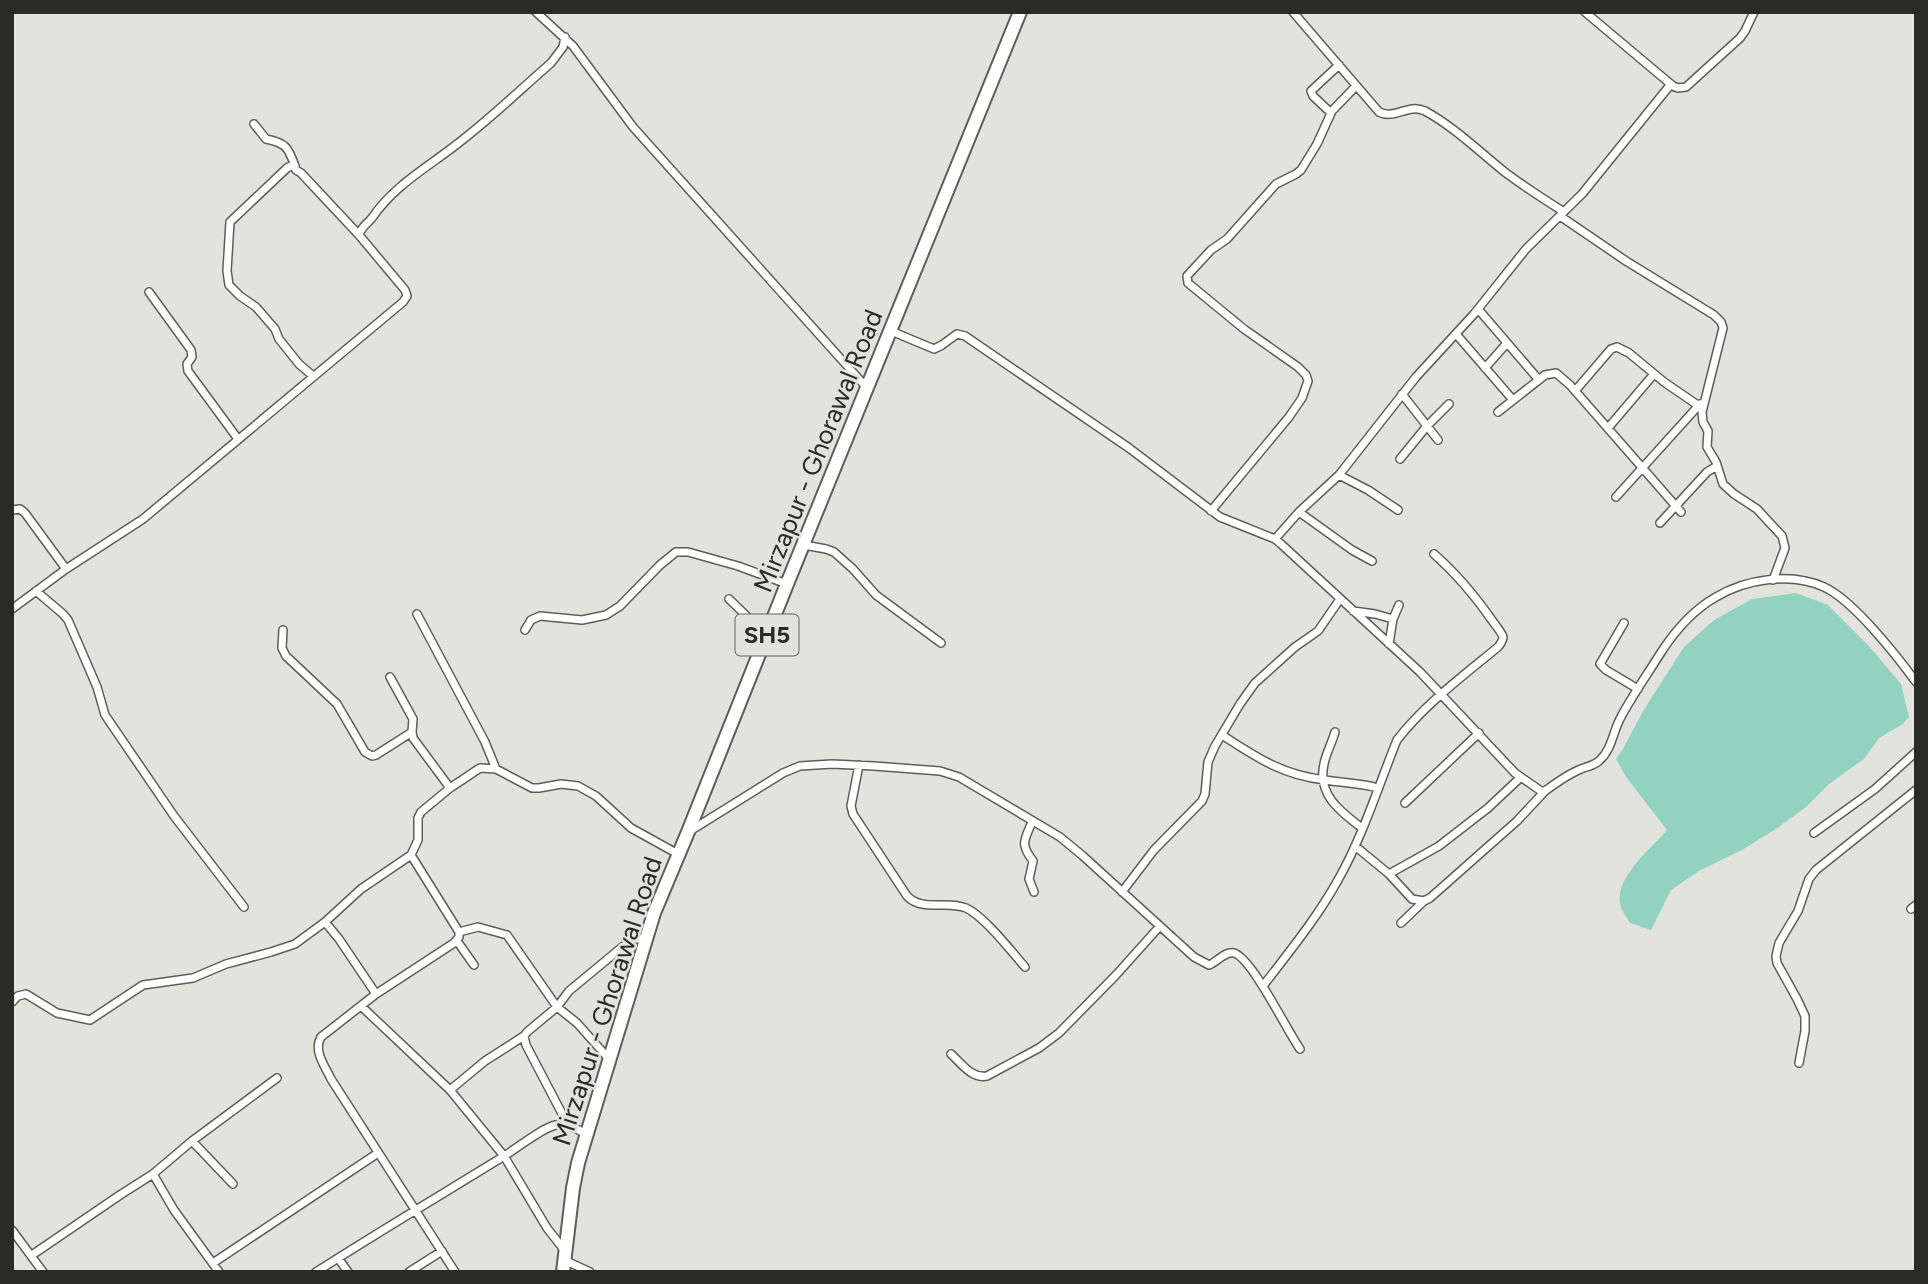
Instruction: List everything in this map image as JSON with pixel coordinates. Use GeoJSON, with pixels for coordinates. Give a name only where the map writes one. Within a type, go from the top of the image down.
{"type":"FeatureCollection","features":[{"type":"Feature","properties":{"kind":"main road","name":"Mirzapur - Ghorawal Road"},"geometry":{"type":"LineString","coordinates":[[564,1261],[573,1188],[586,1134],[654,913],[1020,12]]}},
{"type":"Feature","properties":{"kind":"street"},"geometry":{"type":"LineString","coordinates":[[536,12],[565,37],[633,127],[868,388]]}},
{"type":"Feature","properties":{"kind":"street"},"geometry":{"type":"LineString","coordinates":[[1293,12],[1382,114],[1393,114],[1412,108],[1426,112],[1562,214],[1567,222],[1721,322],[1723,328],[1701,404],[1702,417],[1708,431],[1707,447],[1723,484],[1757,509],[1782,536],[1785,548],[1773,580]]}},
{"type":"Feature","properties":{"kind":"street"},"geometry":{"type":"LineString","coordinates":[[1585,12],[1678,88],[1686,87],[1740,38],[1754,12]]}},
{"type":"Feature","properties":{"kind":"street"},"geometry":{"type":"LineString","coordinates":[[359,234],[380,205],[412,176],[462,141],[551,62],[563,47],[565,37]]}},
{"type":"Feature","properties":{"kind":"street"},"geometry":{"type":"LineString","coordinates":[[1331,113],[1311,91],[1339,65]]}},
{"type":"Feature","properties":{"kind":"street"},"geometry":{"type":"LineString","coordinates":[[1275,539],[1298,512],[1339,475],[1402,394],[1527,249],[1600,172],[1671,84]]}},
{"type":"Feature","properties":{"kind":"street"},"geometry":{"type":"LineString","coordinates":[[1211,511],[1289,417],[1302,398],[1308,381],[1298,367],[1244,329],[1188,283],[1187,276],[1211,250],[1227,239],[1276,184],[1301,170],[1317,144],[1334,107],[1356,86]]}},
{"type":"Feature","properties":{"kind":"street"},"geometry":{"type":"LineString","coordinates":[[254,124],[263,137],[283,144],[290,153],[296,170]]}},
{"type":"Feature","properties":{"kind":"street"},"geometry":{"type":"LineString","coordinates":[[12,609],[66,569],[143,519],[406,299],[405,290],[359,234],[293,165],[230,222],[227,279],[233,291],[256,307],[275,329],[279,340],[288,351],[313,376]]}},
{"type":"Feature","properties":{"kind":"street"},"geometry":{"type":"LineString","coordinates":[[149,292],[191,350],[188,371],[238,439]]}},
{"type":"Feature","properties":{"kind":"street"},"geometry":{"type":"LineString","coordinates":[[1478,309],[1539,380]]}},
{"type":"Feature","properties":{"kind":"street"},"geometry":{"type":"LineString","coordinates":[[891,331],[934,349],[957,334],[965,336],[1129,448],[1211,511],[1240,526],[1275,539],[1441,694],[1521,777],[1537,789],[1545,791]]}},
{"type":"Feature","properties":{"kind":"street"},"geometry":{"type":"LineString","coordinates":[[1456,334],[1514,400]]}},
{"type":"Feature","properties":{"kind":"street"},"geometry":{"type":"LineString","coordinates":[[1485,368],[1507,343]]}},
{"type":"Feature","properties":{"kind":"street"},"geometry":{"type":"LineString","coordinates":[[1575,391],[1607,353],[1617,347],[1701,404]]}},
{"type":"Feature","properties":{"kind":"street"},"geometry":{"type":"LineString","coordinates":[[1498,412],[1545,375],[1556,373],[1575,391],[1678,509]]}},
{"type":"Feature","properties":{"kind":"street"},"geometry":{"type":"LineString","coordinates":[[1608,428],[1654,374]]}},
{"type":"Feature","properties":{"kind":"street"},"geometry":{"type":"LineString","coordinates":[[1402,394],[1438,440]]}},
{"type":"Feature","properties":{"kind":"street"},"geometry":{"type":"LineString","coordinates":[[1400,458],[1449,404]]}},
{"type":"Feature","properties":{"kind":"street"},"geometry":{"type":"LineString","coordinates":[[1616,496],[1701,404]]}},
{"type":"Feature","properties":{"kind":"street"},"geometry":{"type":"LineString","coordinates":[[1660,523],[1678,509],[1707,472],[1717,467]]}},
{"type":"Feature","properties":{"kind":"street"},"geometry":{"type":"LineString","coordinates":[[1339,475],[1398,510]]}},
{"type":"Feature","properties":{"kind":"street"},"geometry":{"type":"LineString","coordinates":[[12,510],[20,509],[25,513],[66,569]]}},
{"type":"Feature","properties":{"kind":"street"},"geometry":{"type":"LineString","coordinates":[[1298,512],[1372,561]]}},
{"type":"Feature","properties":{"kind":"street"},"geometry":{"type":"LineString","coordinates":[[804,545],[834,552],[876,595],[941,643]]}},
{"type":"Feature","properties":{"kind":"street"},"geometry":{"type":"LineString","coordinates":[[525,630],[531,620],[540,616],[582,620],[607,615],[620,606],[676,552],[688,552],[738,566],[787,584]]}},
{"type":"Feature","properties":{"kind":"street"},"geometry":{"type":"LineString","coordinates":[[1263,986],[1323,905],[1355,846],[1397,740],[1441,694],[1498,648],[1503,637],[1474,594],[1457,574],[1434,554]]}},
{"type":"Feature","properties":{"kind":"street"},"geometry":{"type":"LineString","coordinates":[[1401,923],[1517,821],[1545,791],[1582,768],[1599,761],[1609,746],[1619,719],[1662,651],[1679,627],[1715,597],[1738,587],[1773,580],[1799,580],[1825,587],[1861,617],[1901,661],[1916,682]]}},
{"type":"Feature","properties":{"kind":"street"},"geometry":{"type":"LineString","coordinates":[[36,592],[68,620],[106,715],[174,816],[244,907]]}},
{"type":"Feature","properties":{"kind":"street"},"geometry":{"type":"LineString","coordinates":[[729,599],[767,635]]}},
{"type":"Feature","properties":{"kind":"street"},"geometry":{"type":"LineString","coordinates":[[1122,892],[1154,850],[1202,801],[1208,762],[1255,683],[1295,647],[1318,631],[1340,599]]}},
{"type":"Feature","properties":{"kind":"street"},"geometry":{"type":"LineString","coordinates":[[1389,644],[1393,619],[1399,605]]}},
{"type":"Feature","properties":{"kind":"street"},"geometry":{"type":"LineString","coordinates":[[1353,611],[1393,619]]}},
{"type":"Feature","properties":{"kind":"street"},"geometry":{"type":"LineString","coordinates":[[416,614],[485,742],[496,769]]}},
{"type":"Feature","properties":{"kind":"street"},"geometry":{"type":"LineString","coordinates":[[1625,623],[1600,664],[1638,689]]}},
{"type":"Feature","properties":{"kind":"street"},"geometry":{"type":"LineString","coordinates":[[283,630],[282,648],[286,656],[337,704],[365,752],[376,755],[412,732]]}},
{"type":"Feature","properties":{"kind":"street"},"geometry":{"type":"LineString","coordinates":[[390,677],[413,719],[413,738],[450,788]]}},
{"type":"Feature","properties":{"kind":"street"},"geometry":{"type":"LineString","coordinates":[[1335,732],[1323,766],[1325,791],[1340,812],[1362,828]]}},
{"type":"Feature","properties":{"kind":"street"},"geometry":{"type":"LineString","coordinates":[[1405,803],[1479,733]]}},
{"type":"Feature","properties":{"kind":"street"},"geometry":{"type":"LineString","coordinates":[[1222,735],[1272,766],[1323,780],[1354,782],[1378,789]]}},
{"type":"Feature","properties":{"kind":"street"},"geometry":{"type":"LineString","coordinates":[[1814,833],[1875,789],[1916,752]]}},
{"type":"Feature","properties":{"kind":"street"},"geometry":{"type":"LineString","coordinates":[[859,765],[853,814],[907,896],[917,904],[967,909],[1026,967]]}},
{"type":"Feature","properties":{"kind":"street"},"geometry":{"type":"LineString","coordinates":[[688,832],[783,773],[800,766],[859,765],[940,772],[958,777],[1060,837],[1194,957],[1209,964],[1228,953],[1241,957],[1263,986],[1300,1049]]}},
{"type":"Feature","properties":{"kind":"street"},"geometry":{"type":"LineString","coordinates":[[12,1002],[18,996],[26,994],[57,1013],[90,1020],[143,985],[193,978],[226,964],[295,944],[325,922],[361,889],[411,855],[418,840],[418,818],[450,788],[480,768],[496,769],[532,788],[561,784],[578,786],[596,796],[631,828],[678,854]]}},
{"type":"Feature","properties":{"kind":"street"},"geometry":{"type":"LineString","coordinates":[[1389,874],[1439,846],[1488,808],[1521,777]]}},
{"type":"Feature","properties":{"kind":"street"},"geometry":{"type":"LineString","coordinates":[[1799,1063],[1805,1016],[1777,963],[1776,950],[1779,943],[1798,911],[1809,879],[1816,870],[1916,790]]}},
{"type":"Feature","properties":{"kind":"street"},"geometry":{"type":"LineString","coordinates":[[1032,822],[1023,848],[1033,861],[1029,879],[1034,892]]}},
{"type":"Feature","properties":{"kind":"street"},"geometry":{"type":"LineString","coordinates":[[1355,846],[1389,874],[1412,899],[1424,901]]}},
{"type":"Feature","properties":{"kind":"street"},"geometry":{"type":"LineString","coordinates":[[411,855],[474,965]]}},
{"type":"Feature","properties":{"kind":"street"},"geometry":{"type":"LineString","coordinates":[[325,922],[376,994]]}},
{"type":"Feature","properties":{"kind":"street"},"geometry":{"type":"LineString","coordinates":[[951,1054],[972,1074],[980,1077],[988,1076],[1039,1048],[1059,1033],[1097,995],[1160,926]]}},
{"type":"Feature","properties":{"kind":"street"},"geometry":{"type":"LineString","coordinates":[[455,1272],[331,1079],[317,1050],[321,1037],[376,994],[458,937],[482,927],[507,935],[557,1007],[577,1023],[610,1061]]}},
{"type":"Feature","properties":{"kind":"street"},"geometry":{"type":"LineString","coordinates":[[450,1090],[485,1061],[524,1036],[557,1007],[569,991],[621,948],[633,939],[645,939]]}},
{"type":"Feature","properties":{"kind":"street"},"geometry":{"type":"LineString","coordinates":[[361,1006],[450,1090],[504,1156],[564,1261],[590,1272]]}},
{"type":"Feature","properties":{"kind":"street"},"geometry":{"type":"LineString","coordinates":[[524,1036],[526,1045],[568,1125]]}},
{"type":"Feature","properties":{"kind":"street"},"geometry":{"type":"LineString","coordinates":[[32,1255],[153,1174],[192,1141],[277,1078]]}},
{"type":"Feature","properties":{"kind":"street"},"geometry":{"type":"LineString","coordinates":[[316,1272],[548,1127],[568,1125],[586,1134]]}},
{"type":"Feature","properties":{"kind":"street"},"geometry":{"type":"LineString","coordinates":[[192,1141],[233,1184]]}},
{"type":"Feature","properties":{"kind":"street"},"geometry":{"type":"LineString","coordinates":[[213,1263],[378,1153]]}},
{"type":"Feature","properties":{"kind":"street"},"geometry":{"type":"LineString","coordinates":[[153,1174],[174,1210],[219,1272]]}},
{"type":"Feature","properties":{"kind":"street"},"geometry":{"type":"LineString","coordinates":[[12,1230],[43,1272]]}},
{"type":"Feature","properties":{"kind":"street"},"geometry":{"type":"LineString","coordinates":[[409,1272],[442,1251]]}},
{"type":"Feature","properties":{"kind":"street"},"geometry":{"type":"LineString","coordinates":[[338,1258],[348,1272]]}},
{"type":"Feature","properties":{"kind":"shaded area"},"geometry":{"type":"Polygon","coordinates":[[[1796,593],[1828,605],[1868,645],[1901,684],[1909,717],[1903,724],[1879,738],[1864,759],[1829,784],[1806,807],[1776,829],[1742,850],[1699,871],[1671,890],[1651,930],[1630,923],[1620,903],[1623,883],[1636,864],[1667,830],[1626,777],[1616,759],[1684,647],[1714,620],[1752,599],[1796,593]]]}}]}
